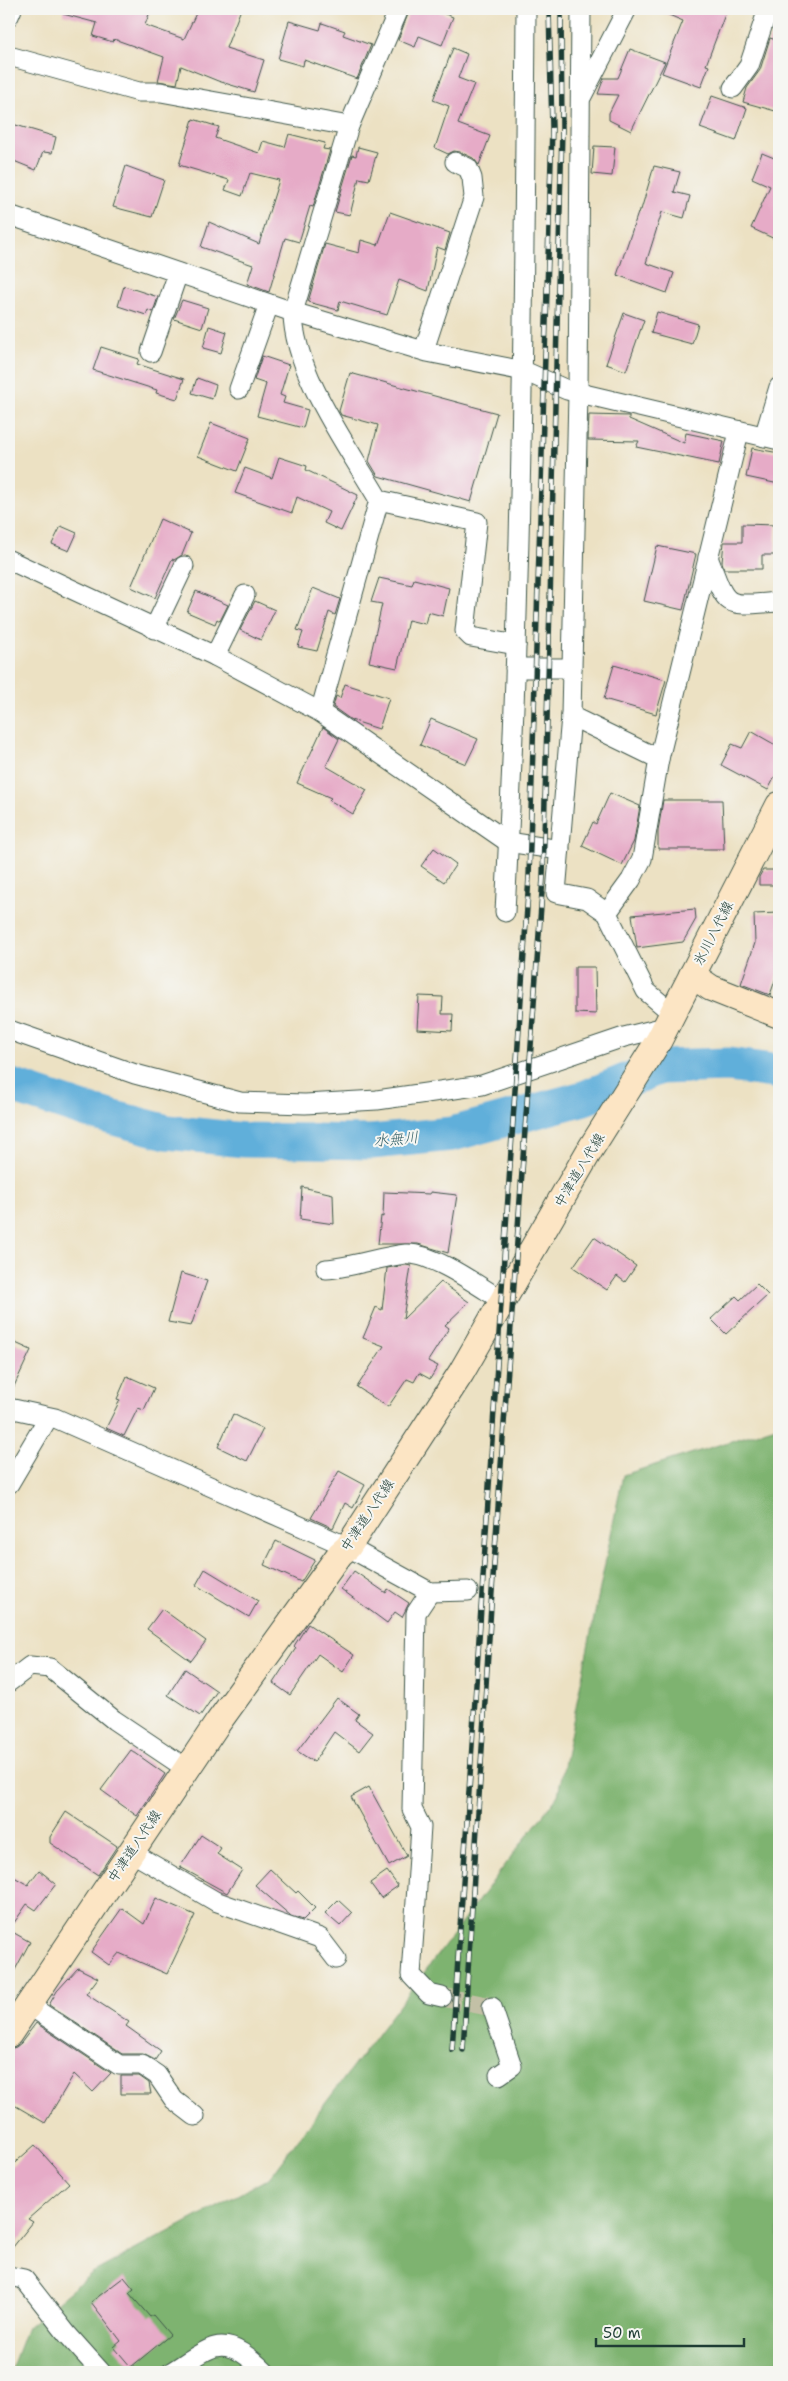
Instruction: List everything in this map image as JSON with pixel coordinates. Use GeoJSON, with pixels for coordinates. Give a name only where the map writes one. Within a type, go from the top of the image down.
{"type":"FeatureCollection","features":[{"type":"Feature","properties":{"kind":"main road","name":"氷川八代線"},"geometry":{"type":"LineString","coordinates":[[779,805],[692,974],[710,988],[779,1015]]}},
{"type":"Feature","properties":{"kind":"main road","name":"中津道八代線"},"geometry":{"type":"LineString","coordinates":[[16,2017],[270,1651],[340,1554],[348,1547],[461,1373],[666,1027],[692,974]]}},
{"type":"Feature","properties":{"kind":"street"},"geometry":{"type":"LineString","coordinates":[[9,16],[12,9]]}},
{"type":"Feature","properties":{"kind":"street"},"geometry":{"type":"LineString","coordinates":[[320,712],[379,500],[312,385],[293,328],[293,312],[349,126],[399,9]]}},
{"type":"Feature","properties":{"kind":"street"},"geometry":{"type":"LineString","coordinates":[[504,912],[516,645],[524,371],[526,9]]}},
{"type":"Feature","properties":{"kind":"street"},"geometry":{"type":"LineString","coordinates":[[9,1030],[135,1074],[240,1102],[305,1104],[377,1100],[482,1085],[624,1036],[666,1027],[607,912],[587,899],[556,892],[571,716],[578,393],[581,9]]}},
{"type":"Feature","properties":{"kind":"street"},"geometry":{"type":"LineString","coordinates":[[580,99],[627,9]]}},
{"type":"Feature","properties":{"kind":"street"},"geometry":{"type":"LineString","coordinates":[[733,88],[749,66],[768,9]]}},
{"type":"Feature","properties":{"kind":"street"},"geometry":{"type":"LineString","coordinates":[[9,56],[140,92],[161,92],[349,126]]}},
{"type":"Feature","properties":{"kind":"street"},"geometry":{"type":"LineString","coordinates":[[424,350],[474,197],[472,178],[468,168],[455,162]]}},
{"type":"Feature","properties":{"kind":"street"},"geometry":{"type":"LineString","coordinates":[[9,215],[293,312],[424,350],[524,371],[578,393],[739,432],[772,438],[779,387]]}},
{"type":"Feature","properties":{"kind":"street"},"geometry":{"type":"LineString","coordinates":[[152,352],[178,272]]}},
{"type":"Feature","properties":{"kind":"street"},"geometry":{"type":"LineString","coordinates":[[239,389],[269,304]]}},
{"type":"Feature","properties":{"kind":"street"},"geometry":{"type":"LineString","coordinates":[[607,912],[631,880],[642,859],[659,759],[739,432]]}},
{"type":"Feature","properties":{"kind":"street"},"geometry":{"type":"LineString","coordinates":[[379,500],[477,522],[465,631],[471,637],[516,645]]}},
{"type":"Feature","properties":{"kind":"street"},"geometry":{"type":"LineString","coordinates":[[708,557],[722,596],[728,601],[738,605],[779,602]]}},
{"type":"Feature","properties":{"kind":"street"},"geometry":{"type":"LineString","coordinates":[[9,560],[215,656],[320,712],[508,842],[560,850]]}},
{"type":"Feature","properties":{"kind":"street"},"geometry":{"type":"LineString","coordinates":[[154,629],[184,566]]}},
{"type":"Feature","properties":{"kind":"street"},"geometry":{"type":"LineString","coordinates":[[215,656],[245,595]]}},
{"type":"Feature","properties":{"kind":"street"},"geometry":{"type":"LineString","coordinates":[[515,668],[572,668]]}},
{"type":"Feature","properties":{"kind":"street"},"geometry":{"type":"LineString","coordinates":[[571,716],[659,759]]}},
{"type":"Feature","properties":{"kind":"street"},"geometry":{"type":"LineString","coordinates":[[326,1269],[351,1267],[376,1259],[408,1254],[438,1262],[502,1301]]}},
{"type":"Feature","properties":{"kind":"street"},"geometry":{"type":"LineString","coordinates":[[9,1408],[55,1418],[348,1547],[430,1592],[468,1591]]}},
{"type":"Feature","properties":{"kind":"street"},"geometry":{"type":"LineString","coordinates":[[9,1484],[48,1418]]}},
{"type":"Feature","properties":{"kind":"street"},"geometry":{"type":"LineString","coordinates":[[430,1592],[416,1613],[412,1809],[421,1827],[411,1975],[429,1994],[442,1997]]}},
{"type":"Feature","properties":{"kind":"street"},"geometry":{"type":"LineString","coordinates":[[9,1682],[30,1666],[50,1668],[114,1720],[187,1769]]}},
{"type":"Feature","properties":{"kind":"street"},"geometry":{"type":"LineString","coordinates":[[131,1852],[215,1901],[320,1938],[336,1959]]}},
{"type":"Feature","properties":{"kind":"street"},"geometry":{"type":"LineString","coordinates":[[492,2007],[512,2066],[499,2075]]}},
{"type":"Feature","properties":{"kind":"street"},"geometry":{"type":"LineString","coordinates":[[16,2017],[119,2065],[142,2065],[157,2075],[174,2100],[194,2116]]}},
{"type":"Feature","properties":{"kind":"street"},"geometry":{"type":"LineString","coordinates":[[9,2276],[24,2279],[101,2372]]}},
{"type":"Feature","properties":{"kind":"street"},"geometry":{"type":"LineString","coordinates":[[171,2372],[215,2346],[232,2348],[253,2360],[265,2372]]}},
{"type":"Feature","properties":{"kind":"green space"},"geometry":{"type":"Polygon","coordinates":[[[779,1426],[779,2372],[10,2372],[27,2327],[92,2273],[269,2178],[558,1795],[623,1475],[779,1426]]]}},
{"type":"Feature","properties":{"kind":"building"},"geometry":{"type":"Polygon","coordinates":[[[64,9],[151,9],[145,25],[184,39],[198,9],[241,9],[226,48],[264,60],[254,92],[218,81],[181,66],[177,84],[158,81],[164,57],[114,39],[113,42],[93,36],[97,23],[63,14],[64,9]]]}},
{"type":"Feature","properties":{"kind":"building"},"geometry":{"type":"Polygon","coordinates":[[[410,9],[432,9],[453,17],[442,45],[419,36],[415,47],[398,40],[410,9]]]}},
{"type":"Feature","properties":{"kind":"building"},"geometry":{"type":"Polygon","coordinates":[[[655,9],[727,9],[706,65],[709,66],[701,87],[662,73],[683,21],[655,9]]]}},
{"type":"Feature","properties":{"kind":"building"},"geometry":{"type":"Polygon","coordinates":[[[289,21],[320,30],[322,23],[345,31],[343,35],[371,45],[357,79],[304,60],[303,66],[278,59],[289,21]]]}},
{"type":"Feature","properties":{"kind":"building"},"geometry":{"type":"Polygon","coordinates":[[[770,38],[779,41],[779,112],[743,102],[747,88],[760,70],[770,38]]]}},
{"type":"Feature","properties":{"kind":"building"},"geometry":{"type":"Polygon","coordinates":[[[453,48],[467,54],[458,78],[474,84],[458,124],[490,136],[479,165],[473,158],[460,152],[454,151],[448,154],[435,148],[449,106],[433,100],[453,48]]]}},
{"type":"Feature","properties":{"kind":"building"},"geometry":{"type":"Polygon","coordinates":[[[630,49],[665,62],[631,131],[609,120],[609,113],[618,95],[598,94],[604,78],[618,78],[630,49]]]}},
{"type":"Feature","properties":{"kind":"building"},"geometry":{"type":"Polygon","coordinates":[[[712,96],[747,108],[736,141],[700,128],[712,96]]]}},
{"type":"Feature","properties":{"kind":"building"},"geometry":{"type":"Polygon","coordinates":[[[193,119],[219,127],[215,138],[259,153],[263,141],[285,147],[289,134],[325,143],[323,149],[330,150],[313,207],[310,206],[299,242],[285,238],[269,292],[247,284],[253,265],[201,247],[209,222],[259,244],[279,180],[250,173],[242,196],[225,190],[229,180],[179,165],[193,119]]]}},
{"type":"Feature","properties":{"kind":"building"},"geometry":{"type":"Polygon","coordinates":[[[9,123],[56,137],[52,153],[43,152],[36,170],[9,159],[9,123]]]}},
{"type":"Feature","properties":{"kind":"building"},"geometry":{"type":"Polygon","coordinates":[[[594,146],[615,147],[612,176],[592,174],[594,146]]]}},
{"type":"Feature","properties":{"kind":"building"},"geometry":{"type":"Polygon","coordinates":[[[358,147],[377,152],[369,180],[359,178],[350,215],[335,212],[352,155],[356,156],[358,147]]]}},
{"type":"Feature","properties":{"kind":"building"},"geometry":{"type":"Polygon","coordinates":[[[762,153],[779,160],[779,241],[751,228],[770,186],[752,178],[762,153]]]}},
{"type":"Feature","properties":{"kind":"building"},"geometry":{"type":"Polygon","coordinates":[[[126,166],[164,180],[152,217],[113,207],[126,166]]]}},
{"type":"Feature","properties":{"kind":"building"},"geometry":{"type":"Polygon","coordinates":[[[654,166],[680,172],[674,192],[690,196],[684,218],[662,212],[646,263],[674,273],[667,293],[617,275],[639,210],[641,210],[654,166]]]}},
{"type":"Feature","properties":{"kind":"building"},"geometry":{"type":"Polygon","coordinates":[[[390,212],[450,233],[445,250],[437,247],[428,291],[399,280],[387,315],[340,301],[338,310],[308,302],[325,244],[359,253],[361,240],[378,245],[390,212]]]}},
{"type":"Feature","properties":{"kind":"building"},"geometry":{"type":"Polygon","coordinates":[[[124,286],[158,297],[153,312],[148,310],[146,315],[118,306],[124,286]]]}},
{"type":"Feature","properties":{"kind":"building"},"geometry":{"type":"Polygon","coordinates":[[[182,300],[208,308],[202,328],[174,319],[182,300]]]}},
{"type":"Feature","properties":{"kind":"building"},"geometry":{"type":"Polygon","coordinates":[[[657,312],[698,324],[692,344],[651,333],[657,312]]]}},
{"type":"Feature","properties":{"kind":"building"},"geometry":{"type":"Polygon","coordinates":[[[624,313],[644,320],[626,371],[606,364],[624,313]]]}},
{"type":"Feature","properties":{"kind":"building"},"geometry":{"type":"Polygon","coordinates":[[[209,326],[227,332],[221,353],[203,348],[209,326]]]}},
{"type":"Feature","properties":{"kind":"building"},"geometry":{"type":"Polygon","coordinates":[[[101,347],[139,359],[137,364],[184,379],[177,399],[156,393],[157,390],[93,370],[101,347]]]}},
{"type":"Feature","properties":{"kind":"building"},"geometry":{"type":"Polygon","coordinates":[[[262,356],[289,365],[280,395],[285,397],[283,403],[308,410],[303,428],[257,416],[266,384],[254,380],[262,356]]]}},
{"type":"Feature","properties":{"kind":"building"},"geometry":{"type":"Polygon","coordinates":[[[350,373],[497,413],[471,502],[378,476],[369,461],[378,425],[341,415],[339,411],[350,373]]]}},
{"type":"Feature","properties":{"kind":"building"},"geometry":{"type":"Polygon","coordinates":[[[197,378],[216,385],[212,399],[192,393],[197,378]]]}},
{"type":"Feature","properties":{"kind":"building"},"geometry":{"type":"Polygon","coordinates":[[[589,415],[629,416],[629,419],[684,443],[686,433],[724,441],[719,464],[636,447],[639,441],[588,440],[589,415]]]}},
{"type":"Feature","properties":{"kind":"building"},"geometry":{"type":"Polygon","coordinates":[[[211,423],[250,438],[237,471],[198,456],[211,423]]]}},
{"type":"Feature","properties":{"kind":"building"},"geometry":{"type":"Polygon","coordinates":[[[752,448],[779,453],[779,484],[746,477],[752,448]]]}},
{"type":"Feature","properties":{"kind":"building"},"geometry":{"type":"Polygon","coordinates":[[[279,457],[307,466],[306,470],[358,495],[341,531],[324,523],[329,512],[297,497],[292,513],[235,493],[245,468],[272,478],[279,457]]]}},
{"type":"Feature","properties":{"kind":"building"},"geometry":{"type":"Polygon","coordinates":[[[160,519],[191,533],[182,555],[174,560],[172,559],[155,598],[131,587],[160,519]]]}},
{"type":"Feature","properties":{"kind":"building"},"geometry":{"type":"Polygon","coordinates":[[[742,524],[776,525],[775,555],[762,555],[762,569],[724,569],[722,562],[724,542],[742,542],[742,524]]]}},
{"type":"Feature","properties":{"kind":"building"},"geometry":{"type":"Polygon","coordinates":[[[61,526],[77,533],[69,551],[52,544],[61,526]]]}},
{"type":"Feature","properties":{"kind":"building"},"geometry":{"type":"Polygon","coordinates":[[[657,546],[696,554],[683,610],[644,601],[657,546]]]}},
{"type":"Feature","properties":{"kind":"building"},"geometry":{"type":"Polygon","coordinates":[[[379,578],[412,585],[414,579],[449,588],[443,616],[428,612],[425,624],[408,620],[397,668],[369,662],[382,604],[371,602],[379,578]]]}},
{"type":"Feature","properties":{"kind":"building"},"geometry":{"type":"Polygon","coordinates":[[[313,588],[340,599],[335,615],[329,612],[317,651],[298,647],[303,632],[297,630],[313,588]]]}},
{"type":"Feature","properties":{"kind":"building"},"geometry":{"type":"Polygon","coordinates":[[[196,591],[228,605],[220,621],[217,619],[215,624],[187,612],[196,591]]]}},
{"type":"Feature","properties":{"kind":"building"},"geometry":{"type":"Polygon","coordinates":[[[255,601],[275,610],[261,640],[240,630],[255,601]]]}},
{"type":"Feature","properties":{"kind":"building"},"geometry":{"type":"Polygon","coordinates":[[[614,665],[666,680],[656,714],[604,699],[614,665]]]}},
{"type":"Feature","properties":{"kind":"building"},"geometry":{"type":"Polygon","coordinates":[[[345,684],[389,698],[379,729],[351,720],[333,707],[336,696],[340,698],[345,684]]]}},
{"type":"Feature","properties":{"kind":"building"},"geometry":{"type":"Polygon","coordinates":[[[431,719],[478,739],[466,764],[420,745],[431,719]]]}},
{"type":"Feature","properties":{"kind":"building"},"geometry":{"type":"Polygon","coordinates":[[[323,727],[339,739],[326,766],[367,790],[353,814],[329,800],[331,798],[297,783],[323,727]]]}},
{"type":"Feature","properties":{"kind":"building"},"geometry":{"type":"Polygon","coordinates":[[[751,731],[779,747],[779,769],[768,790],[721,765],[732,744],[742,748],[751,731]]]}},
{"type":"Feature","properties":{"kind":"building"},"geometry":{"type":"Polygon","coordinates":[[[610,793],[640,806],[634,841],[622,865],[582,846],[593,822],[596,824],[610,793]]]}},
{"type":"Feature","properties":{"kind":"building"},"geometry":{"type":"Polygon","coordinates":[[[663,800],[722,800],[724,849],[658,849],[658,831],[663,800]]]}},
{"type":"Feature","properties":{"kind":"building"},"geometry":{"type":"Polygon","coordinates":[[[434,848],[456,864],[444,882],[421,866],[434,848]]]}},
{"type":"Feature","properties":{"kind":"building"},"geometry":{"type":"Polygon","coordinates":[[[763,870],[779,870],[779,885],[759,885],[759,877],[763,870]]]}},
{"type":"Feature","properties":{"kind":"building"},"geometry":{"type":"Polygon","coordinates":[[[695,909],[696,919],[683,942],[637,948],[632,915],[695,909]]]}},
{"type":"Feature","properties":{"kind":"building"},"geometry":{"type":"Polygon","coordinates":[[[779,913],[779,969],[770,995],[741,984],[755,943],[754,914],[779,913]]]}},
{"type":"Feature","properties":{"kind":"building"},"geometry":{"type":"Polygon","coordinates":[[[575,967],[595,967],[596,1014],[575,1013],[575,967]]]}},
{"type":"Feature","properties":{"kind":"building"},"geometry":{"type":"Polygon","coordinates":[[[419,996],[443,997],[442,1014],[453,1014],[452,1031],[417,1029],[419,996]]]}},
{"type":"Feature","properties":{"kind":"building"},"geometry":{"type":"Polygon","coordinates":[[[302,1187],[333,1194],[334,1224],[300,1219],[302,1187]]]}},
{"type":"Feature","properties":{"kind":"building"},"geometry":{"type":"Polygon","coordinates":[[[384,1192],[430,1194],[430,1192],[457,1195],[448,1253],[418,1244],[378,1244],[381,1216],[383,1217],[384,1192]]]}},
{"type":"Feature","properties":{"kind":"building"},"geometry":{"type":"Polygon","coordinates":[[[594,1237],[636,1266],[625,1282],[617,1276],[607,1290],[573,1267],[594,1237]]]}},
{"type":"Feature","properties":{"kind":"building"},"geometry":{"type":"Polygon","coordinates":[[[411,1266],[403,1319],[441,1282],[469,1302],[445,1325],[449,1328],[428,1361],[438,1366],[430,1379],[419,1373],[414,1382],[407,1379],[388,1407],[357,1387],[384,1346],[363,1338],[376,1307],[382,1310],[387,1268],[411,1266]]]}},
{"type":"Feature","properties":{"kind":"building"},"geometry":{"type":"Polygon","coordinates":[[[181,1273],[207,1281],[191,1326],[168,1322],[181,1273]]]}},
{"type":"Feature","properties":{"kind":"building"},"geometry":{"type":"Polygon","coordinates":[[[757,1284],[768,1295],[726,1334],[711,1319],[736,1296],[740,1300],[757,1284]]]}},
{"type":"Feature","properties":{"kind":"building"},"geometry":{"type":"Polygon","coordinates":[[[9,1340],[31,1350],[9,1397],[9,1340]]]}},
{"type":"Feature","properties":{"kind":"building"},"geometry":{"type":"Polygon","coordinates":[[[127,1376],[154,1388],[144,1410],[138,1408],[124,1436],[106,1428],[120,1400],[117,1399],[127,1376]]]}},
{"type":"Feature","properties":{"kind":"building"},"geometry":{"type":"Polygon","coordinates":[[[233,1414],[263,1429],[247,1461],[218,1447],[233,1414]]]}},
{"type":"Feature","properties":{"kind":"building"},"geometry":{"type":"Polygon","coordinates":[[[339,1471],[365,1485],[353,1508],[345,1503],[333,1528],[311,1518],[339,1471]]]}},
{"type":"Feature","properties":{"kind":"building"},"geometry":{"type":"Polygon","coordinates":[[[276,1541],[315,1560],[301,1582],[264,1565],[276,1541]]]}},
{"type":"Feature","properties":{"kind":"building"},"geometry":{"type":"Polygon","coordinates":[[[205,1569],[258,1601],[249,1617],[196,1585],[205,1569]]]}},
{"type":"Feature","properties":{"kind":"building"},"geometry":{"type":"Polygon","coordinates":[[[354,1571],[386,1593],[388,1589],[409,1603],[402,1617],[395,1612],[387,1623],[341,1589],[354,1571]]]}},
{"type":"Feature","properties":{"kind":"building"},"geometry":{"type":"Polygon","coordinates":[[[162,1609],[206,1641],[191,1661],[147,1629],[162,1609]]]}},
{"type":"Feature","properties":{"kind":"building"},"geometry":{"type":"Polygon","coordinates":[[[308,1624],[354,1655],[343,1672],[318,1654],[290,1695],[273,1683],[296,1648],[294,1646],[308,1624]]]}},
{"type":"Feature","properties":{"kind":"building"},"geometry":{"type":"Polygon","coordinates":[[[185,1669],[217,1691],[200,1716],[168,1695],[185,1669]]]}},
{"type":"Feature","properties":{"kind":"building"},"geometry":{"type":"Polygon","coordinates":[[[337,1698],[359,1714],[355,1720],[373,1733],[359,1751],[334,1732],[314,1762],[297,1751],[337,1698]]]}},
{"type":"Feature","properties":{"kind":"building"},"geometry":{"type":"Polygon","coordinates":[[[131,1750],[165,1774],[137,1816],[101,1790],[131,1750]]]}},
{"type":"Feature","properties":{"kind":"building"},"geometry":{"type":"Polygon","coordinates":[[[369,1787],[407,1856],[389,1866],[351,1797],[369,1787]]]}},
{"type":"Feature","properties":{"kind":"building"},"geometry":{"type":"Polygon","coordinates":[[[66,1812],[117,1846],[98,1875],[50,1843],[50,1837],[66,1812]]]}},
{"type":"Feature","properties":{"kind":"building"},"geometry":{"type":"Polygon","coordinates":[[[201,1835],[221,1848],[217,1854],[242,1870],[227,1893],[180,1867],[201,1835]]]}},
{"type":"Feature","properties":{"kind":"building"},"geometry":{"type":"Polygon","coordinates":[[[270,1869],[296,1893],[298,1891],[315,1908],[303,1920],[291,1916],[255,1885],[270,1869]]]}},
{"type":"Feature","properties":{"kind":"building"},"geometry":{"type":"Polygon","coordinates":[[[39,1870],[56,1884],[36,1910],[27,1904],[9,1930],[9,1874],[28,1885],[39,1870]]]}},
{"type":"Feature","properties":{"kind":"building"},"geometry":{"type":"Polygon","coordinates":[[[387,1871],[398,1886],[381,1898],[370,1883],[387,1871]]]}},
{"type":"Feature","properties":{"kind":"building"},"geometry":{"type":"Polygon","coordinates":[[[156,1898],[195,1915],[167,1974],[119,1953],[109,1965],[91,1952],[122,1908],[144,1924],[156,1898]]]}},
{"type":"Feature","properties":{"kind":"building"},"geometry":{"type":"Polygon","coordinates":[[[338,1900],[352,1913],[340,1926],[325,1913],[338,1900]]]}},
{"type":"Feature","properties":{"kind":"building"},"geometry":{"type":"Polygon","coordinates":[[[9,1930],[30,1942],[9,1981],[9,1930]]]}},
{"type":"Feature","properties":{"kind":"building"},"geometry":{"type":"Polygon","coordinates":[[[78,1968],[98,1978],[86,1994],[129,2022],[126,2026],[161,2051],[155,2060],[143,2054],[122,2054],[49,2005],[57,1991],[78,1968]]]}},
{"type":"Feature","properties":{"kind":"building"},"geometry":{"type":"Polygon","coordinates":[[[36,2023],[111,2073],[93,2092],[74,2074],[45,2123],[9,2102],[9,2049],[21,2043],[36,2023]]]}},
{"type":"Feature","properties":{"kind":"building"},"geometry":{"type":"Polygon","coordinates":[[[121,2076],[139,2076],[149,2083],[151,2094],[121,2094],[121,2076]]]}},
{"type":"Feature","properties":{"kind":"building"},"geometry":{"type":"Polygon","coordinates":[[[35,2145],[69,2183],[28,2219],[33,2222],[9,2252],[9,2168],[35,2145]]]}},
{"type":"Feature","properties":{"kind":"building"},"geometry":{"type":"Polygon","coordinates":[[[124,2277],[134,2289],[129,2293],[150,2317],[153,2315],[170,2335],[131,2367],[114,2347],[121,2341],[91,2302],[124,2277]]]}},
{"type":"Feature","properties":{"kind":"waterway","name":"水無川"},"geometry":{"type":"LineString","coordinates":[[9,1085],[84,1110],[167,1132],[244,1140],[371,1142],[452,1134],[584,1098],[660,1067],[729,1065],[779,1072]]}},
{"type":"Feature","properties":{"kind":"tunnel"},"geometry":{"type":"LineString","coordinates":[[442,1997],[492,2007]]}},
{"type":"Feature","properties":{"kind":"railway"},"geometry":{"type":"LineString","coordinates":[[452,2050],[529,877],[552,128],[549,9]]}},
{"type":"Feature","properties":{"kind":"railway"},"geometry":{"type":"LineString","coordinates":[[463,2050],[491,1606],[543,878],[562,130],[561,9]]}}]}
